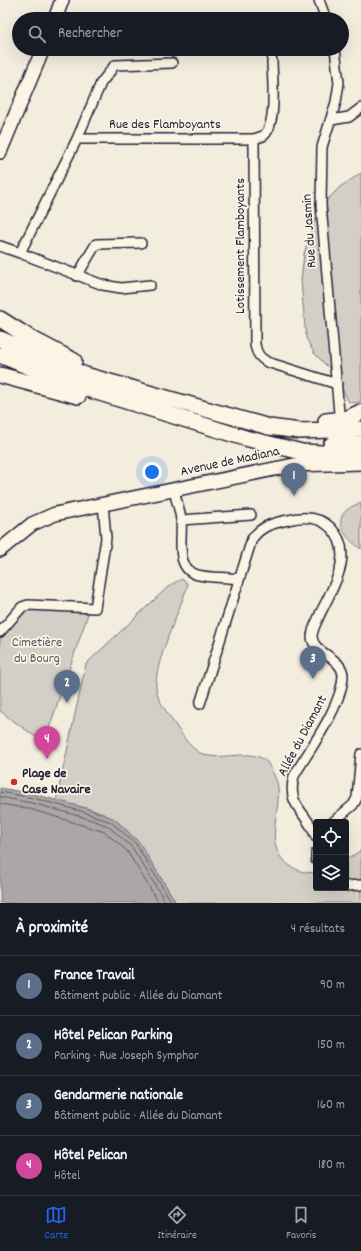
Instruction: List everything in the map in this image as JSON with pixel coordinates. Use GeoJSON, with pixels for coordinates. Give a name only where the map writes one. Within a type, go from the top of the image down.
{"type":"FeatureCollection","features":[{"type":"Feature","properties":{"kind":"main road"},"geometry":{"type":"LineString","coordinates":[[0,318],[32,339],[127,387]]}},
{"type":"Feature","properties":{"kind":"main road"},"geometry":{"type":"LineString","coordinates":[[0,339],[85,375],[269,427],[300,431],[361,429]]}},
{"type":"Feature","properties":{"kind":"main road"},"geometry":{"type":"LineString","coordinates":[[0,354],[71,384],[170,416],[245,438],[302,452],[361,455]]}},
{"type":"Feature","properties":{"kind":"main road"},"geometry":{"type":"LineString","coordinates":[[0,376],[20,379],[107,404],[170,416]]}},
{"type":"Feature","properties":{"kind":"main road"},"geometry":{"type":"LineString","coordinates":[[180,402],[292,421],[337,420],[354,416],[361,412]]}},
{"type":"Feature","properties":{"kind":"main road"},"geometry":{"type":"LineString","coordinates":[[245,438],[300,445],[361,444]]}},
{"type":"Feature","properties":{"kind":"street"},"geometry":{"type":"LineString","coordinates":[[58,12],[62,0]]}},
{"type":"Feature","properties":{"kind":"street"},"geometry":{"type":"LineString","coordinates":[[319,0],[323,12]]}},
{"type":"Feature","properties":{"kind":"street"},"geometry":{"type":"LineString","coordinates":[[0,152],[40,56]]}},
{"type":"Feature","properties":{"kind":"street","name":"Rue du Jasmin"},"geometry":{"type":"LineString","coordinates":[[336,56],[339,83],[331,120],[325,134],[322,147],[321,204],[338,384],[339,413]]}},
{"type":"Feature","properties":{"kind":"street"},"geometry":{"type":"LineString","coordinates":[[254,139],[263,136],[271,122],[272,60]]}},
{"type":"Feature","properties":{"kind":"street","name":"Rue des Flamboyants"},"geometry":{"type":"LineString","coordinates":[[20,253],[77,139],[101,83],[115,65],[172,63]]}},
{"type":"Feature","properties":{"kind":"street"},"geometry":{"type":"LineString","coordinates":[[331,120],[349,117],[361,108]]}},
{"type":"Feature","properties":{"kind":"street","name":"Rue des Flamboyants"},"geometry":{"type":"LineString","coordinates":[[77,139],[254,139]]}},
{"type":"Feature","properties":{"kind":"street","name":"Lotissement Flamboyants"},"geometry":{"type":"LineString","coordinates":[[254,139],[255,338],[257,353],[267,362],[338,384]]}},
{"type":"Feature","properties":{"kind":"street"},"geometry":{"type":"LineString","coordinates":[[77,276],[96,244],[141,243]]}},
{"type":"Feature","properties":{"kind":"street"},"geometry":{"type":"LineString","coordinates":[[0,246],[103,285],[121,288],[150,285]]}},
{"type":"Feature","properties":{"kind":"street","name":"Avenue de Madiana"},"geometry":{"type":"LineString","coordinates":[[0,550],[32,524],[55,514],[294,465],[361,463]]}},
{"type":"Feature","properties":{"kind":"street"},"geometry":{"type":"LineString","coordinates":[[174,490],[181,520],[180,553],[190,571],[198,575],[238,578]]}},
{"type":"Feature","properties":{"kind":"street"},"geometry":{"type":"LineString","coordinates":[[0,632],[22,607],[28,605],[95,608],[106,538],[103,504]]}},
{"type":"Feature","properties":{"kind":"street"},"geometry":{"type":"LineString","coordinates":[[181,520],[251,515]]}},
{"type":"Feature","properties":{"kind":"street","name":"Allée du Diamant"},"geometry":{"type":"LineString","coordinates":[[200,704],[238,578],[252,539],[264,527],[291,519],[318,518],[333,531],[339,541],[343,555],[342,564],[313,629],[312,639],[318,647],[337,662],[343,675],[338,700],[294,776],[291,788],[293,800],[297,808],[309,820],[313,830]]}},
{"type":"Feature","properties":{"kind":"street"},"geometry":{"type":"LineString","coordinates":[[337,819],[353,805],[357,798],[361,754]]}},
{"type":"Feature","properties":{"kind":"street"},"geometry":{"type":"LineString","coordinates":[[349,886],[361,885]]}},
{"type":"Feature","properties":{"kind":"green space"},"geometry":{"type":"Polygon","coordinates":[[[361,173],[361,401],[356,403],[349,402],[333,372],[314,353],[306,338],[301,281],[304,254],[312,226],[325,202],[340,187],[361,173]]]}},
{"type":"Feature","properties":{"kind":"green space"},"geometry":{"type":"Polygon","coordinates":[[[361,503],[361,549],[348,537],[344,531],[341,524],[341,518],[344,512],[361,503]]]}},
{"type":"Feature","properties":{"kind":"green space"},"geometry":{"type":"Polygon","coordinates":[[[182,579],[187,583],[187,587],[163,652],[156,678],[156,688],[162,705],[186,740],[200,753],[213,756],[250,755],[265,760],[274,774],[278,787],[275,830],[277,849],[282,858],[290,866],[303,872],[313,872],[313,891],[349,891],[349,858],[361,850],[361,903],[176,903],[164,882],[138,844],[120,824],[112,818],[99,812],[56,801],[86,664],[170,585],[182,579]]]}},
{"type":"Feature","properties":{"kind":"green space","name":"Cimetière du Bourg"},"geometry":{"type":"Polygon","coordinates":[[[26,608],[89,611],[44,743],[0,711],[0,640],[26,608]]]}},
{"type":"Feature","properties":{"kind":"water"},"geometry":{"type":"Polygon","coordinates":[[[0,788],[34,794],[85,808],[113,818],[139,842],[176,903],[0,903],[0,788]]]}},
{"type":"Feature","properties":{"kind":"place","name":"France Travail"},"geometry":{"type":"Point","coordinates":[294,496]}},
{"type":"Feature","properties":{"kind":"place","name":"Gendarmerie nationale"},"geometry":{"type":"Point","coordinates":[313,679]}},
{"type":"Feature","properties":{"kind":"place","name":"Hôtel Pelican Parking"},"geometry":{"type":"Point","coordinates":[67,703]}},
{"type":"Feature","properties":{"kind":"place","name":"Hôtel Pelican"},"geometry":{"type":"Point","coordinates":[47,759]}},
{"type":"Feature","properties":{"kind":"place","name":"Plage de Case Navaire"},"geometry":{"type":"Point","coordinates":[14,782]}}]}
